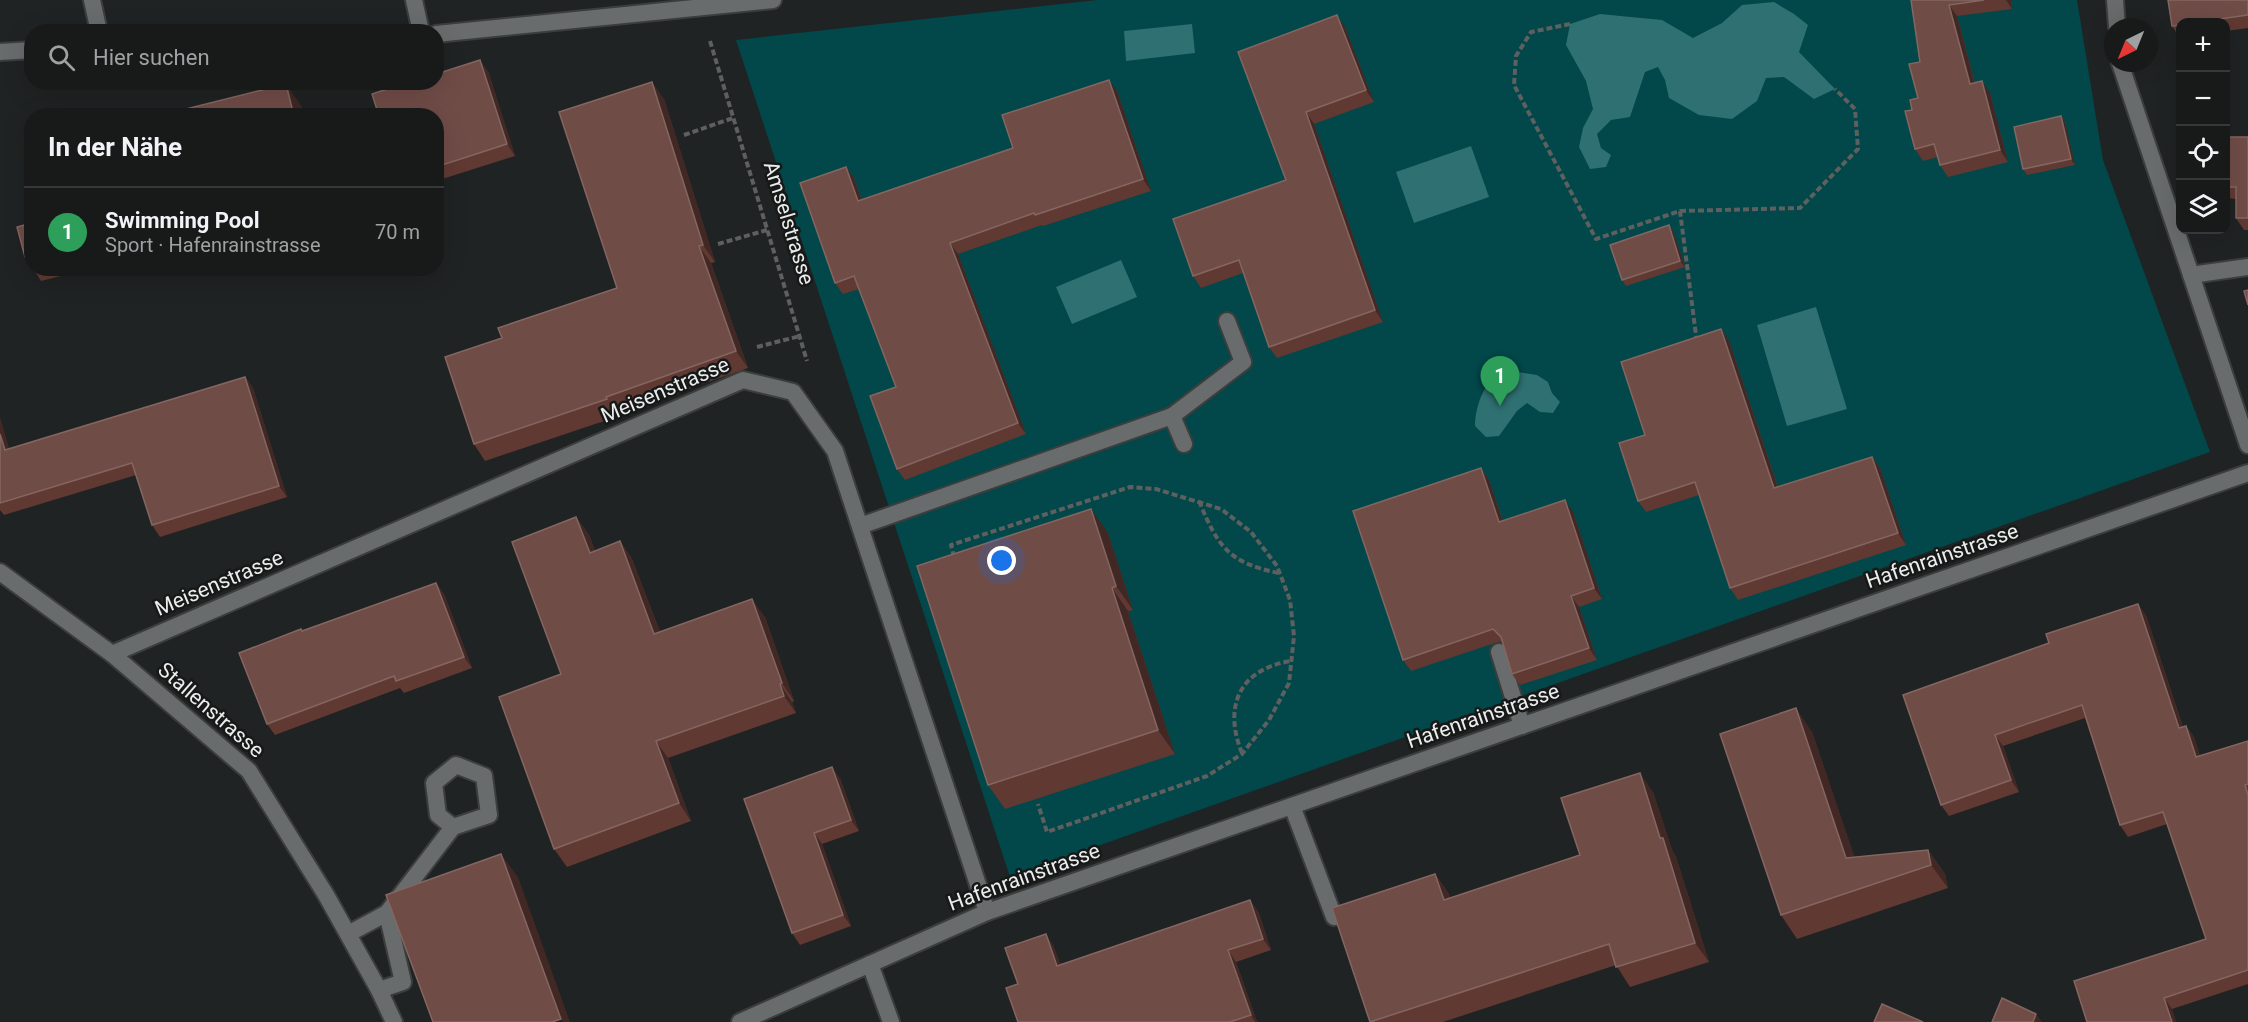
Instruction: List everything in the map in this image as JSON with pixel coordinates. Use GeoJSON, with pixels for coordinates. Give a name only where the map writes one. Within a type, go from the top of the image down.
{"type":"FeatureCollection","features":[{"type":"Feature","properties":{"kind":"street"},"geometry":{"type":"LineString","coordinates":[[92,0],[97,24]]}},
{"type":"Feature","properties":{"kind":"street"},"geometry":{"type":"LineString","coordinates":[[414,0],[419,24]]}},
{"type":"Feature","properties":{"kind":"street"},"geometry":{"type":"LineString","coordinates":[[444,33],[772,0]]}},
{"type":"Feature","properties":{"kind":"street"},"geometry":{"type":"LineString","coordinates":[[2115,0],[2116,18]]}},
{"type":"Feature","properties":{"kind":"street"},"geometry":{"type":"LineString","coordinates":[[0,52],[24,50]]}},
{"type":"Feature","properties":{"kind":"street"},"geometry":{"type":"LineString","coordinates":[[2123,72],[2248,445]]}},
{"type":"Feature","properties":{"kind":"street"},"geometry":{"type":"LineString","coordinates":[[2191,275],[2248,267]]}},
{"type":"Feature","properties":{"kind":"street"},"geometry":{"type":"LineString","coordinates":[[860,526],[1172,416],[1243,362],[1227,321]]}},
{"type":"Feature","properties":{"kind":"street","name":"Meisenstrasse"},"geometry":{"type":"LineString","coordinates":[[112,654],[743,380],[793,392],[835,451],[987,912]]}},
{"type":"Feature","properties":{"kind":"street"},"geometry":{"type":"LineString","coordinates":[[1172,416],[1184,444]]}},
{"type":"Feature","properties":{"kind":"street","name":"Hafenrainstrasse"},"geometry":{"type":"LineString","coordinates":[[740,1022],[987,912],[2248,473]]}},
{"type":"Feature","properties":{"kind":"street","name":"Stallenstrasse"},"geometry":{"type":"LineString","coordinates":[[0,572],[112,654],[249,771],[326,895],[379,990],[394,1022]]}},
{"type":"Feature","properties":{"kind":"street"},"geometry":{"type":"LineString","coordinates":[[1499,652],[1522,726]]}},
{"type":"Feature","properties":{"kind":"street"},"geometry":{"type":"LineString","coordinates":[[1292,806],[1334,917]]}},
{"type":"Feature","properties":{"kind":"street"},"geometry":{"type":"LineString","coordinates":[[348,934],[387,913],[453,827]]}},
{"type":"Feature","properties":{"kind":"street"},"geometry":{"type":"LineString","coordinates":[[379,990],[403,982],[387,913]]}},
{"type":"Feature","properties":{"kind":"street"},"geometry":{"type":"LineString","coordinates":[[870,964],[891,1022]]}},
{"type":"Feature","properties":{"kind":"path","name":"Amselstrasse"},"geometry":{"type":"LineString","coordinates":[[699,8],[809,367]]}},
{"type":"Feature","properties":{"kind":"path"},"geometry":{"type":"LineString","coordinates":[[1570,24],[1531,32],[1516,56],[1514,85],[1596,239],[1680,212],[1800,208],[1858,149],[1856,109],[1835,89]]}},
{"type":"Feature","properties":{"kind":"path"},"geometry":{"type":"LineString","coordinates":[[684,135],[733,118]]}},
{"type":"Feature","properties":{"kind":"path"},"geometry":{"type":"LineString","coordinates":[[1680,212],[1697,343]]}},
{"type":"Feature","properties":{"kind":"path"},"geometry":{"type":"LineString","coordinates":[[718,244],[767,230]]}},
{"type":"Feature","properties":{"kind":"path"},"geometry":{"type":"LineString","coordinates":[[756,348],[800,336]]}},
{"type":"Feature","properties":{"kind":"path"},"geometry":{"type":"LineString","coordinates":[[957,565],[951,545],[1130,487],[1156,489],[1221,509],[1251,532],[1277,566],[1290,600],[1294,636],[1289,683],[1269,720],[1242,754],[1207,776],[1047,831],[1038,804]]}},
{"type":"Feature","properties":{"kind":"path"},"geometry":{"type":"LineString","coordinates":[[1199,501],[1212,533],[1231,555],[1259,569],[1280,573]]}},
{"type":"Feature","properties":{"kind":"path"},"geometry":{"type":"LineString","coordinates":[[1242,754],[1234,734],[1235,702],[1252,675],[1279,663],[1291,661]]}},
{"type":"Feature","properties":{"kind":"shaded area"},"geometry":{"type":"Polygon","coordinates":[[[1097,0],[2077,0],[2103,160],[2210,452],[1010,877],[736,40],[1097,0]]]}},
{"type":"Feature","properties":{"kind":"shaded area"},"geometry":{"type":"Polygon","coordinates":[[[1774,2],[1808,25],[1799,52],[1835,89],[1814,99],[1784,77],[1766,78],[1757,101],[1732,119],[1699,115],[1669,98],[1665,80],[1658,67],[1645,72],[1630,117],[1611,120],[1597,134],[1601,148],[1611,155],[1606,167],[1590,169],[1579,147],[1583,128],[1593,109],[1586,81],[1566,45],[1570,24],[1600,14],[1662,20],[1693,38],[1722,23],[1742,5],[1774,2]]]}},
{"type":"Feature","properties":{"kind":"shaded area"},"geometry":{"type":"Polygon","coordinates":[[[1192,24],[1195,53],[1126,61],[1124,31],[1192,24]]]}},
{"type":"Feature","properties":{"kind":"shaded area"},"geometry":{"type":"Polygon","coordinates":[[[1471,146],[1489,197],[1414,223],[1396,172],[1471,146]]]}},
{"type":"Feature","properties":{"kind":"shaded area"},"geometry":{"type":"Polygon","coordinates":[[[1121,260],[1137,297],[1072,324],[1056,287],[1121,260]]]}},
{"type":"Feature","properties":{"kind":"shaded area"},"geometry":{"type":"Polygon","coordinates":[[[1816,307],[1847,409],[1787,426],[1757,325],[1816,307]]]}},
{"type":"Feature","properties":{"kind":"shaded area"},"geometry":{"type":"Polygon","coordinates":[[[1517,372],[1537,375],[1548,382],[1552,393],[1560,402],[1553,413],[1540,412],[1527,403],[1517,411],[1499,436],[1486,437],[1475,426],[1478,405],[1484,391],[1498,376],[1517,372]]]}},
{"type":"Feature","properties":{"kind":"building"},"geometry":{"type":"Polygon","coordinates":[[[1911,0],[1984,0],[1949,5],[1970,84],[1982,81],[2000,150],[1940,165],[1934,144],[1915,149],[1905,111],[1912,110],[1910,100],[1918,98],[1909,64],[1920,62],[1911,0]]]}},
{"type":"Feature","properties":{"kind":"building"},"geometry":{"type":"Polygon","coordinates":[[[2168,0],[2248,0],[2248,15],[2227,18],[2176,18],[2176,26],[2172,26],[2168,0]]]}},
{"type":"Feature","properties":{"kind":"building"},"geometry":{"type":"Polygon","coordinates":[[[1337,15],[1366,90],[1306,112],[1375,310],[1269,347],[1239,260],[1193,276],[1173,219],[1286,180],[1238,52],[1337,15]]]}},
{"type":"Feature","properties":{"kind":"building"},"geometry":{"type":"Polygon","coordinates":[[[480,60],[507,144],[444,164],[444,108],[376,108],[372,94],[384,90],[444,90],[444,71],[480,60]]]}},
{"type":"Feature","properties":{"kind":"building"},"geometry":{"type":"Polygon","coordinates":[[[1109,80],[1143,179],[1035,215],[1034,213],[950,243],[1018,423],[897,469],[870,396],[896,387],[854,276],[835,283],[800,183],[846,167],[858,201],[1013,148],[1002,115],[1109,80]]]}},
{"type":"Feature","properties":{"kind":"building"},"geometry":{"type":"Polygon","coordinates":[[[652,82],[703,245],[699,246],[736,351],[606,397],[607,399],[474,444],[445,357],[502,338],[498,328],[617,288],[559,112],[652,82]]]}},
{"type":"Feature","properties":{"kind":"building"},"geometry":{"type":"Polygon","coordinates":[[[262,90],[288,90],[292,108],[190,108],[262,90]]]}},
{"type":"Feature","properties":{"kind":"building"},"geometry":{"type":"Polygon","coordinates":[[[2061,116],[2071,159],[2023,169],[2014,127],[2061,116]]]}},
{"type":"Feature","properties":{"kind":"building"},"geometry":{"type":"Polygon","coordinates":[[[2230,137],[2248,137],[2248,218],[2236,218],[2236,187],[2230,187],[2230,137]]]}},
{"type":"Feature","properties":{"kind":"building"},"geometry":{"type":"Polygon","coordinates":[[[24,225],[24,253],[17,227],[24,225]]]}},
{"type":"Feature","properties":{"kind":"building"},"geometry":{"type":"Polygon","coordinates":[[[1669,225],[1680,261],[1622,280],[1610,245],[1669,225]]]}},
{"type":"Feature","properties":{"kind":"building"},"geometry":{"type":"Polygon","coordinates":[[[2248,290],[2248,305],[2244,291],[2248,290]]]}},
{"type":"Feature","properties":{"kind":"building"},"geometry":{"type":"Polygon","coordinates":[[[1721,329],[1774,488],[1872,457],[1898,533],[1730,588],[1695,482],[1638,501],[1619,443],[1645,435],[1621,362],[1721,329]]]}},
{"type":"Feature","properties":{"kind":"building"},"geometry":{"type":"Polygon","coordinates":[[[245,377],[279,486],[152,525],[132,463],[0,503],[0,434],[5,450],[245,377]]]}},
{"type":"Feature","properties":{"kind":"building"},"geometry":{"type":"Polygon","coordinates":[[[1481,468],[1499,522],[1565,500],[1594,588],[1571,596],[1589,648],[1512,674],[1501,637],[1493,629],[1403,660],[1353,511],[1481,468]]]}},
{"type":"Feature","properties":{"kind":"building"},"geometry":{"type":"Polygon","coordinates":[[[1091,509],[1116,586],[1112,588],[1158,730],[988,785],[917,566],[1091,509]]]}},
{"type":"Feature","properties":{"kind":"building"},"geometry":{"type":"Polygon","coordinates":[[[576,517],[590,553],[620,541],[654,634],[752,599],[782,683],[780,684],[784,696],[656,741],[679,803],[554,849],[499,697],[561,674],[512,542],[576,517]]]}},
{"type":"Feature","properties":{"kind":"building"},"geometry":{"type":"Polygon","coordinates":[[[436,583],[464,657],[396,681],[394,676],[267,724],[239,653],[301,629],[302,631],[436,583]]]}},
{"type":"Feature","properties":{"kind":"building"},"geometry":{"type":"Polygon","coordinates":[[[2138,604],[2179,728],[2186,726],[2196,757],[2248,741],[2248,784],[2245,785],[2248,795],[2248,970],[2164,998],[2172,1022],[2087,1022],[2074,981],[2206,939],[2163,812],[2120,825],[2082,705],[1995,735],[2011,780],[1941,805],[1903,695],[2049,643],[2046,634],[2138,604]]]}},
{"type":"Feature","properties":{"kind":"building"},"geometry":{"type":"Polygon","coordinates":[[[1796,708],[1846,858],[1928,850],[1931,865],[1781,915],[1720,734],[1796,708]]]}},
{"type":"Feature","properties":{"kind":"building"},"geometry":{"type":"Polygon","coordinates":[[[832,767],[851,820],[814,833],[843,915],[792,933],[744,799],[832,767]]]}},
{"type":"Feature","properties":{"kind":"building"},"geometry":{"type":"Polygon","coordinates":[[[1640,773],[1660,838],[1663,838],[1695,943],[1616,967],[1609,944],[1370,1022],[1332,908],[1435,874],[1444,900],[1580,855],[1561,798],[1640,773]]]}},
{"type":"Feature","properties":{"kind":"building"},"geometry":{"type":"Polygon","coordinates":[[[501,854],[561,1019],[552,1022],[433,1022],[386,895],[501,854]]]}},
{"type":"Feature","properties":{"kind":"building"},"geometry":{"type":"Polygon","coordinates":[[[1250,900],[1263,939],[1228,950],[1251,1015],[1230,1022],[1018,1022],[1006,988],[1018,984],[1005,948],[1046,934],[1057,966],[1250,900]]]}},
{"type":"Feature","properties":{"kind":"building"},"geometry":{"type":"Polygon","coordinates":[[[2002,998],[2036,1014],[2033,1022],[1992,1022],[2002,998]]]}},
{"type":"Feature","properties":{"kind":"building"},"geometry":{"type":"Polygon","coordinates":[[[1882,1004],[1923,1022],[1874,1022],[1882,1004]]]}},
{"type":"Feature","properties":{"kind":"place","name":"Swimming Pool"},"geometry":{"type":"Point","coordinates":[1500,406]}}]}
